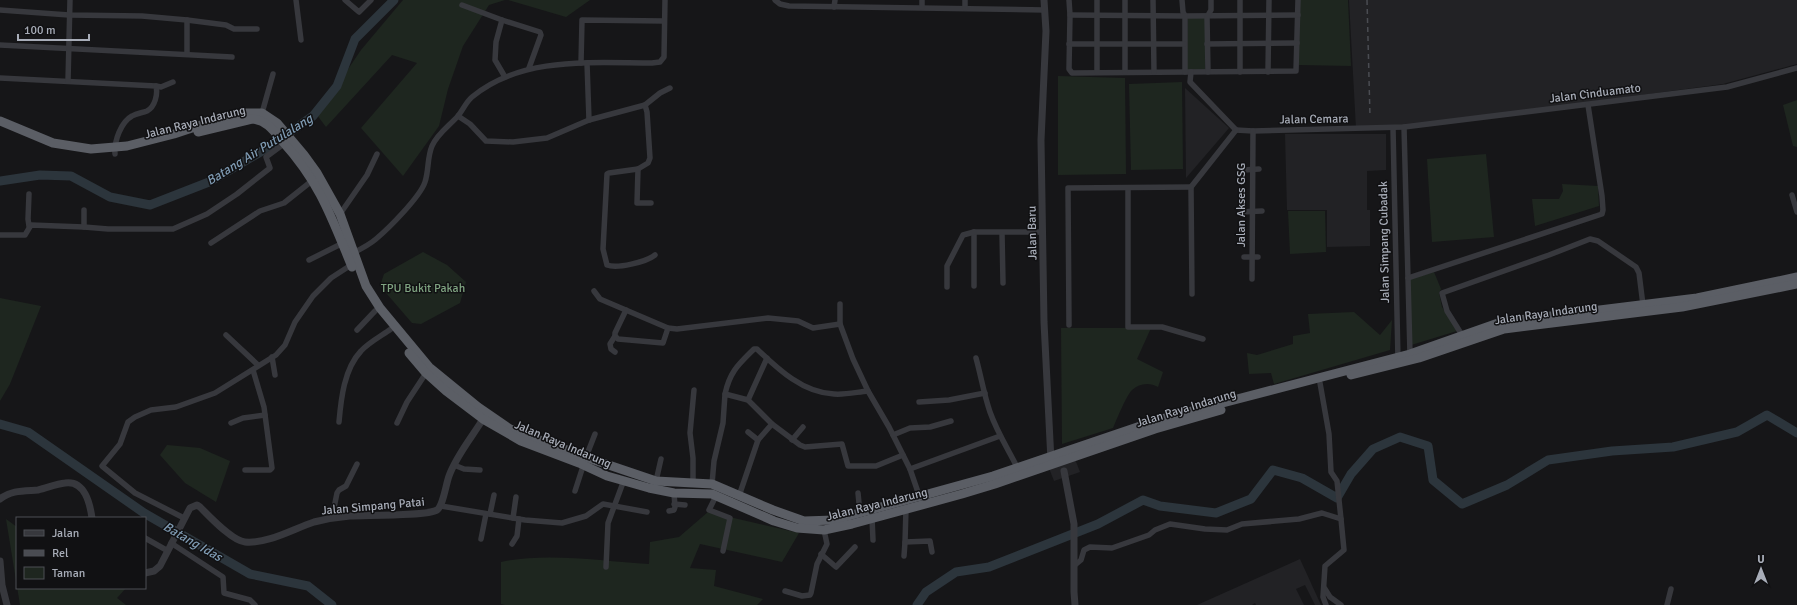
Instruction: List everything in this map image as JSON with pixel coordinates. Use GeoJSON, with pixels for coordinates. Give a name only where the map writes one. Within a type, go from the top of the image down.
{"type":"FeatureCollection","features":[{"type":"Feature","properties":{"kind":"highway","name":"Jalan Raya Indarung"},"geometry":{"type":"LineString","coordinates":[[0,121],[60,151],[97,155],[114,151],[153,146],[231,115],[262,113],[286,141],[313,180],[322,189],[340,214],[366,286],[380,308],[449,389],[483,419],[521,441],[656,481],[712,484],[804,521],[834,520],[995,484],[1058,458],[1161,419],[1403,359],[1460,332],[1508,321],[1565,319],[1682,307],[1797,284]]}},
{"type":"Feature","properties":{"kind":"highway","name":"Jalan Raya Indarung"},"geometry":{"type":"LineString","coordinates":[[175,136],[245,120],[260,120],[274,126]]}},
{"type":"Feature","properties":{"kind":"highway","name":"Jalan Raya Indarung"},"geometry":{"type":"LineString","coordinates":[[0,128],[34,138]]}},
{"type":"Feature","properties":{"kind":"highway","name":"Jalan Raya Indarung"},"geometry":{"type":"LineString","coordinates":[[286,141],[304,155],[322,189],[351,265],[364,294],[426,374],[510,429],[585,461],[607,476],[649,488],[674,493],[693,493],[716,496],[797,528],[824,530],[906,509],[921,500],[1017,468],[1058,458],[1170,424],[1320,383],[1504,329],[1642,305],[1697,298],[1797,277]]}},
{"type":"Feature","properties":{"kind":"street"},"geometry":{"type":"LineString","coordinates":[[68,80],[70,0]]}},
{"type":"Feature","properties":{"kind":"street"},"geometry":{"type":"LineString","coordinates":[[296,0],[301,40]]}},
{"type":"Feature","properties":{"kind":"street"},"geometry":{"type":"LineString","coordinates":[[345,0],[359,12],[371,0]]}},
{"type":"Feature","properties":{"kind":"street"},"geometry":{"type":"LineString","coordinates":[[353,253],[377,238],[412,201],[425,182],[430,153],[435,140],[458,116],[470,98],[481,90],[505,77],[529,68],[581,63],[660,62],[664,57],[664,0]]}},
{"type":"Feature","properties":{"kind":"street"},"geometry":{"type":"LineString","coordinates":[[775,0],[784,6],[1045,10]]}},
{"type":"Feature","properties":{"kind":"street"},"geometry":{"type":"LineString","coordinates":[[813,0],[813,7]]}},
{"type":"Feature","properties":{"kind":"street"},"geometry":{"type":"LineString","coordinates":[[834,0],[834,7]]}},
{"type":"Feature","properties":{"kind":"street"},"geometry":{"type":"LineString","coordinates":[[903,0],[903,7]]}},
{"type":"Feature","properties":{"kind":"street"},"geometry":{"type":"LineString","coordinates":[[922,0],[922,7]]}},
{"type":"Feature","properties":{"kind":"street"},"geometry":{"type":"LineString","coordinates":[[964,0],[964,8]]}},
{"type":"Feature","properties":{"kind":"street","name":"Jalan Baru"},"geometry":{"type":"LineString","coordinates":[[1044,0],[1046,31],[1041,140],[1043,232],[1058,458]]}},
{"type":"Feature","properties":{"kind":"street"},"geometry":{"type":"LineString","coordinates":[[1069,0],[1070,72],[1296,71],[1298,0]]}},
{"type":"Feature","properties":{"kind":"street"},"geometry":{"type":"LineString","coordinates":[[1097,72],[1098,0]]}},
{"type":"Feature","properties":{"kind":"street"},"geometry":{"type":"LineString","coordinates":[[1125,0],[1125,72]]}},
{"type":"Feature","properties":{"kind":"street"},"geometry":{"type":"LineString","coordinates":[[1153,0],[1154,72]]}},
{"type":"Feature","properties":{"kind":"street"},"geometry":{"type":"LineString","coordinates":[[1182,0],[1183,12],[1185,16],[1184,44],[1190,82],[1236,130],[1191,187],[1192,294]]}},
{"type":"Feature","properties":{"kind":"street"},"geometry":{"type":"LineString","coordinates":[[1208,72],[1207,16],[1211,10],[1211,0]]}},
{"type":"Feature","properties":{"kind":"street"},"geometry":{"type":"LineString","coordinates":[[1240,0],[1240,72]]}},
{"type":"Feature","properties":{"kind":"street"},"geometry":{"type":"LineString","coordinates":[[1268,72],[1269,0]]}},
{"type":"Feature","properties":{"kind":"street"},"geometry":{"type":"LineString","coordinates":[[462,5],[540,32],[541,35],[529,68]]}},
{"type":"Feature","properties":{"kind":"street"},"geometry":{"type":"LineString","coordinates":[[0,10],[69,15],[142,16],[226,25],[234,29],[257,29]]}},
{"type":"Feature","properties":{"kind":"street"},"geometry":{"type":"LineString","coordinates":[[1070,15],[1298,15]]}},
{"type":"Feature","properties":{"kind":"street"},"geometry":{"type":"LineString","coordinates":[[187,20],[188,54]]}},
{"type":"Feature","properties":{"kind":"street"},"geometry":{"type":"LineString","coordinates":[[502,20],[496,42],[495,60],[505,77]]}},
{"type":"Feature","properties":{"kind":"street"},"geometry":{"type":"LineString","coordinates":[[581,63],[582,20],[664,21]]}},
{"type":"Feature","properties":{"kind":"street"},"geometry":{"type":"LineString","coordinates":[[1208,44],[1297,43]]}},
{"type":"Feature","properties":{"kind":"street"},"geometry":{"type":"LineString","coordinates":[[1069,44],[1184,44]]}},
{"type":"Feature","properties":{"kind":"street"},"geometry":{"type":"LineString","coordinates":[[0,45],[68,47],[232,57]]}},
{"type":"Feature","properties":{"kind":"street"},"geometry":{"type":"LineString","coordinates":[[587,63],[589,120]]}},
{"type":"Feature","properties":{"kind":"street","name":"Jalan Cinduamato"},"geometry":{"type":"LineString","coordinates":[[1393,128],[1727,87],[1797,68]]}},
{"type":"Feature","properties":{"kind":"street"},"geometry":{"type":"LineString","coordinates":[[262,113],[273,74]]}},
{"type":"Feature","properties":{"kind":"street"},"geometry":{"type":"LineString","coordinates":[[0,78],[68,80],[161,87],[173,82]]}},
{"type":"Feature","properties":{"kind":"street"},"geometry":{"type":"LineString","coordinates":[[114,151],[123,124],[132,116],[148,111],[154,104],[157,91],[156,86]]}},
{"type":"Feature","properties":{"kind":"street"},"geometry":{"type":"LineString","coordinates":[[458,116],[470,124],[483,140],[493,143],[547,138],[589,120],[645,105],[660,93],[670,88]]}},
{"type":"Feature","properties":{"kind":"street"},"geometry":{"type":"LineString","coordinates":[[645,105],[647,112],[650,158],[648,163],[638,169],[607,174],[603,249],[607,265],[609,266],[625,265],[651,258],[655,255]]}},
{"type":"Feature","properties":{"kind":"street"},"geometry":{"type":"LineString","coordinates":[[1408,278],[1602,214],[1602,196],[1588,105]]}},
{"type":"Feature","properties":{"kind":"street","name":"Jalan Simpang Cubadak"},"geometry":{"type":"LineString","coordinates":[[1403,359],[1408,278],[1404,127]]}},
{"type":"Feature","properties":{"kind":"street","name":"Jalan Cemara"},"geometry":{"type":"LineString","coordinates":[[1236,130],[1253,131],[1393,128]]}},
{"type":"Feature","properties":{"kind":"street","name":"Jalan Simpang Cubadak"},"geometry":{"type":"LineString","coordinates":[[1393,128],[1396,248],[1403,359]]}},
{"type":"Feature","properties":{"kind":"street","name":"Jalan Akses GSG"},"geometry":{"type":"LineString","coordinates":[[1252,280],[1255,257],[1252,211],[1253,131]]}},
{"type":"Feature","properties":{"kind":"street"},"geometry":{"type":"LineString","coordinates":[[29,226],[144,230],[180,227],[207,214],[237,194],[270,168],[266,157],[286,141]]}},
{"type":"Feature","properties":{"kind":"street"},"geometry":{"type":"LineString","coordinates":[[340,214],[367,175],[377,154]]}},
{"type":"Feature","properties":{"kind":"street"},"geometry":{"type":"LineString","coordinates":[[638,169],[638,203],[651,203]]}},
{"type":"Feature","properties":{"kind":"street"},"geometry":{"type":"LineString","coordinates":[[1244,170],[1259,169]]}},
{"type":"Feature","properties":{"kind":"street"},"geometry":{"type":"LineString","coordinates":[[211,243],[260,211],[284,203],[313,180]]}},
{"type":"Feature","properties":{"kind":"street"},"geometry":{"type":"LineString","coordinates":[[1069,326],[1068,188],[1191,187]]}},
{"type":"Feature","properties":{"kind":"street"},"geometry":{"type":"LineString","coordinates":[[1128,188],[1128,327],[1162,327],[1203,339]]}},
{"type":"Feature","properties":{"kind":"street"},"geometry":{"type":"LineString","coordinates":[[0,235],[25,234],[29,226],[29,194]]}},
{"type":"Feature","properties":{"kind":"street"},"geometry":{"type":"LineString","coordinates":[[1792,194],[1797,212]]}},
{"type":"Feature","properties":{"kind":"street"},"geometry":{"type":"LineString","coordinates":[[84,210],[84,227]]}},
{"type":"Feature","properties":{"kind":"street"},"geometry":{"type":"LineString","coordinates":[[1241,212],[1262,211]]}},
{"type":"Feature","properties":{"kind":"street"},"geometry":{"type":"LineString","coordinates":[[947,287],[947,266],[963,235],[974,232],[1043,232]]}},
{"type":"Feature","properties":{"kind":"street"},"geometry":{"type":"LineString","coordinates":[[974,232],[974,286]]}},
{"type":"Feature","properties":{"kind":"street"},"geometry":{"type":"LineString","coordinates":[[1002,233],[1002,283]]}},
{"type":"Feature","properties":{"kind":"street"},"geometry":{"type":"LineString","coordinates":[[1460,332],[1447,311],[1442,296],[1443,292],[1590,239],[1598,241],[1633,264],[1638,270],[1642,305]]}},
{"type":"Feature","properties":{"kind":"street"},"geometry":{"type":"LineString","coordinates":[[309,260],[343,243]]}},
{"type":"Feature","properties":{"kind":"street"},"geometry":{"type":"LineString","coordinates":[[1396,248],[1407,247]]}},
{"type":"Feature","properties":{"kind":"street"},"geometry":{"type":"LineString","coordinates":[[1244,257],[1255,257]]}},
{"type":"Feature","properties":{"kind":"street"},"geometry":{"type":"LineString","coordinates":[[146,573],[154,571],[160,566],[183,519],[135,493],[102,466],[120,444],[128,422],[151,410],[176,407],[215,394],[272,357],[285,345],[295,322],[313,296],[328,281],[351,265]]}},
{"type":"Feature","properties":{"kind":"street"},"geometry":{"type":"LineString","coordinates":[[594,291],[600,299],[668,328],[686,330],[768,318],[794,320],[813,328],[840,324]]}},
{"type":"Feature","properties":{"kind":"street"},"geometry":{"type":"LineString","coordinates":[[840,304],[840,324],[853,359],[868,391],[910,469],[921,500]]}},
{"type":"Feature","properties":{"kind":"street"},"geometry":{"type":"LineString","coordinates":[[615,352],[610,346],[626,310]]}},
{"type":"Feature","properties":{"kind":"street"},"geometry":{"type":"LineString","coordinates":[[357,330],[376,311]]}},
{"type":"Feature","properties":{"kind":"street"},"geometry":{"type":"LineString","coordinates":[[615,336],[618,339],[663,343],[668,328]]}},
{"type":"Feature","properties":{"kind":"street"},"geometry":{"type":"LineString","coordinates":[[339,422],[342,398],[352,365],[361,351],[391,329]]}},
{"type":"Feature","properties":{"kind":"street"},"geometry":{"type":"LineString","coordinates":[[226,335],[258,365]]}},
{"type":"Feature","properties":{"kind":"street"},"geometry":{"type":"LineString","coordinates":[[712,484],[714,461],[723,423],[725,394],[728,379],[754,348],[793,379],[821,392],[846,394],[868,391]]}},
{"type":"Feature","properties":{"kind":"street"},"geometry":{"type":"LineString","coordinates":[[272,357],[275,375]]}},
{"type":"Feature","properties":{"kind":"street"},"geometry":{"type":"LineString","coordinates":[[748,400],[767,358]]}},
{"type":"Feature","properties":{"kind":"street"},"geometry":{"type":"LineString","coordinates":[[976,358],[990,412],[1000,436],[1006,444],[1017,468]]}},
{"type":"Feature","properties":{"kind":"street"},"geometry":{"type":"LineString","coordinates":[[245,470],[270,470],[272,468],[264,406],[252,370]]}},
{"type":"Feature","properties":{"kind":"street"},"geometry":{"type":"LineString","coordinates":[[397,423],[407,402],[416,391],[426,374]]}},
{"type":"Feature","properties":{"kind":"street"},"geometry":{"type":"LineString","coordinates":[[1320,383],[1329,434],[1331,472],[1336,479],[1341,510],[1344,550],[1325,566],[1325,589],[1323,597],[1326,605]]}},
{"type":"Feature","properties":{"kind":"street"},"geometry":{"type":"LineString","coordinates":[[693,483],[693,454],[690,433],[694,390]]}},
{"type":"Feature","properties":{"kind":"street"},"geometry":{"type":"LineString","coordinates":[[919,402],[949,400],[985,393]]}},
{"type":"Feature","properties":{"kind":"street"},"geometry":{"type":"LineString","coordinates":[[725,394],[748,400],[772,424],[792,440],[805,447],[842,444],[848,466],[876,466],[903,455]]}},
{"type":"Feature","properties":{"kind":"street"},"geometry":{"type":"LineString","coordinates":[[231,423],[238,420],[265,415]]}},
{"type":"Feature","properties":{"kind":"street","name":"Jalan Simpang Patai"},"geometry":{"type":"LineString","coordinates":[[183,519],[190,508],[197,505],[221,528],[243,542],[253,542],[291,532],[313,523],[332,518],[374,514],[433,512],[441,506],[446,485],[454,465],[483,419]]}},
{"type":"Feature","properties":{"kind":"street"},"geometry":{"type":"LineString","coordinates":[[893,435],[910,428],[930,427],[951,421]]}},
{"type":"Feature","properties":{"kind":"street"},"geometry":{"type":"LineString","coordinates":[[739,496],[758,440],[772,424]]}},
{"type":"Feature","properties":{"kind":"street"},"geometry":{"type":"LineString","coordinates":[[792,440],[803,428]]}},
{"type":"Feature","properties":{"kind":"street"},"geometry":{"type":"LineString","coordinates":[[748,432],[758,440]]}},
{"type":"Feature","properties":{"kind":"street"},"geometry":{"type":"LineString","coordinates":[[575,491],[595,434]]}},
{"type":"Feature","properties":{"kind":"street"},"geometry":{"type":"LineString","coordinates":[[910,469],[1000,436]]}},
{"type":"Feature","properties":{"kind":"street"},"geometry":{"type":"LineString","coordinates":[[1058,458],[1064,471],[1074,524],[1075,605]]}},
{"type":"Feature","properties":{"kind":"street"},"geometry":{"type":"LineString","coordinates":[[656,481],[661,459]]}},
{"type":"Feature","properties":{"kind":"street"},"geometry":{"type":"LineString","coordinates":[[332,518],[337,493],[346,486],[357,464]]}},
{"type":"Feature","properties":{"kind":"street"},"geometry":{"type":"LineString","coordinates":[[454,465],[464,469],[480,470]]}},
{"type":"Feature","properties":{"kind":"street"},"geometry":{"type":"LineString","coordinates":[[606,567],[607,532],[624,480]]}},
{"type":"Feature","properties":{"kind":"street"},"geometry":{"type":"LineString","coordinates":[[0,499],[9,493],[43,489],[67,482],[81,488],[86,494],[92,517]]}},
{"type":"Feature","properties":{"kind":"street"},"geometry":{"type":"LineString","coordinates":[[669,511],[674,510],[674,493]]}},
{"type":"Feature","properties":{"kind":"street"},"geometry":{"type":"LineString","coordinates":[[858,493],[860,513]]}},
{"type":"Feature","properties":{"kind":"street"},"geometry":{"type":"LineString","coordinates":[[481,539],[494,495]]}},
{"type":"Feature","properties":{"kind":"street"},"geometry":{"type":"LineString","coordinates":[[716,496],[708,510],[730,518],[722,551]]}},
{"type":"Feature","properties":{"kind":"street"},"geometry":{"type":"LineString","coordinates":[[512,544],[517,536],[516,497]]}},
{"type":"Feature","properties":{"kind":"street"},"geometry":{"type":"LineString","coordinates":[[441,506],[516,518],[562,523],[586,516],[603,504],[647,512]]}},
{"type":"Feature","properties":{"kind":"street"},"geometry":{"type":"LineString","coordinates":[[674,504],[685,505]]}},
{"type":"Feature","properties":{"kind":"street"},"geometry":{"type":"LineString","coordinates":[[904,556],[906,509]]}},
{"type":"Feature","properties":{"kind":"street"},"geometry":{"type":"LineString","coordinates":[[1075,563],[1081,560],[1084,550],[1090,547],[1112,548],[1149,535],[1155,530],[1170,524],[1204,529],[1227,530],[1242,524],[1299,519],[1322,513],[1341,519]]}},
{"type":"Feature","properties":{"kind":"street"},"geometry":{"type":"LineString","coordinates":[[872,518],[873,540]]}},
{"type":"Feature","properties":{"kind":"street"},"geometry":{"type":"LineString","coordinates":[[785,591],[802,596],[810,595],[817,564],[821,554],[828,544],[824,530]]}},
{"type":"Feature","properties":{"kind":"street"},"geometry":{"type":"LineString","coordinates":[[146,539],[168,551]]}},
{"type":"Feature","properties":{"kind":"street"},"geometry":{"type":"LineString","coordinates":[[171,541],[223,577],[224,593],[250,600],[255,605]]}},
{"type":"Feature","properties":{"kind":"street"},"geometry":{"type":"LineString","coordinates":[[905,542],[930,541],[932,552]]}},
{"type":"Feature","properties":{"kind":"street"},"geometry":{"type":"LineString","coordinates":[[821,554],[836,567],[855,547]]}},
{"type":"Feature","properties":{"kind":"street"},"geometry":{"type":"LineString","coordinates":[[0,561],[2,585],[7,605]]}},
{"type":"Feature","properties":{"kind":"street"},"geometry":{"type":"LineString","coordinates":[[1325,589],[1330,597],[1341,605]]}},
{"type":"Feature","properties":{"kind":"street"},"geometry":{"type":"LineString","coordinates":[[1667,605],[1671,589]]}},
{"type":"Feature","properties":{"kind":"shaded area"},"geometry":{"type":"Polygon","coordinates":[[[1349,0],[1797,0],[1797,64],[1723,84],[1402,127],[1356,129],[1349,0]]]}},
{"type":"Feature","properties":{"kind":"shaded area"},"geometry":{"type":"Polygon","coordinates":[[[1185,88],[1229,128],[1186,178],[1185,88]]]}},
{"type":"Feature","properties":{"kind":"shaded area"},"geometry":{"type":"Polygon","coordinates":[[[1285,134],[1386,134],[1386,170],[1367,171],[1367,210],[1370,210],[1370,246],[1327,247],[1327,210],[1287,210],[1285,134]]]}},
{"type":"Feature","properties":{"kind":"shaded area"},"geometry":{"type":"Polygon","coordinates":[[[1075,459],[1080,472],[1054,481],[1049,468],[1075,459]]]}},
{"type":"Feature","properties":{"kind":"shaded area"},"geometry":{"type":"Polygon","coordinates":[[[1300,559],[1321,605],[1315,605],[1305,585],[1296,589],[1304,605],[1256,605],[1255,603],[1252,605],[1197,605],[1300,559]]]}},
{"type":"Feature","properties":{"kind":"green space"},"geometry":{"type":"Polygon","coordinates":[[[403,0],[505,0],[489,5],[463,46],[448,89],[439,126],[403,176],[361,128],[417,63],[392,55],[326,127],[317,115],[361,50],[403,0]]]}},
{"type":"Feature","properties":{"kind":"green space"},"geometry":{"type":"Polygon","coordinates":[[[508,0],[590,0],[566,17],[508,0]]]}},
{"type":"Feature","properties":{"kind":"green space"},"geometry":{"type":"Polygon","coordinates":[[[1299,0],[1348,0],[1351,66],[1299,65],[1299,0]]]}},
{"type":"Feature","properties":{"kind":"green space"},"geometry":{"type":"Polygon","coordinates":[[[1188,18],[1206,18],[1205,70],[1187,70],[1188,18]]]}},
{"type":"Feature","properties":{"kind":"green space"},"geometry":{"type":"Polygon","coordinates":[[[1058,76],[1125,78],[1126,174],[1058,175],[1058,76]]]}},
{"type":"Feature","properties":{"kind":"green space"},"geometry":{"type":"Polygon","coordinates":[[[1182,82],[1183,169],[1131,170],[1129,84],[1182,82]]]}},
{"type":"Feature","properties":{"kind":"green space"},"geometry":{"type":"Polygon","coordinates":[[[1797,100],[1797,147],[1793,146],[1783,105],[1797,100]]]}},
{"type":"Feature","properties":{"kind":"green space"},"geometry":{"type":"Polygon","coordinates":[[[1486,154],[1494,237],[1432,242],[1427,159],[1486,154]]]}},
{"type":"Feature","properties":{"kind":"green space"},"geometry":{"type":"Polygon","coordinates":[[[1562,184],[1598,186],[1599,206],[1535,226],[1532,199],[1559,199],[1563,191],[1562,184]]]}},
{"type":"Feature","properties":{"kind":"green space"},"geometry":{"type":"Polygon","coordinates":[[[1288,211],[1325,211],[1326,252],[1290,254],[1288,211]]]}},
{"type":"Feature","properties":{"kind":"green space","name":"TPU Bukit Pakah"},"geometry":{"type":"Polygon","coordinates":[[[423,252],[447,265],[466,282],[460,303],[421,324],[412,323],[380,286],[384,274],[423,252]]]}},
{"type":"Feature","properties":{"kind":"green space"},"geometry":{"type":"Polygon","coordinates":[[[1434,272],[1441,289],[1439,293],[1442,307],[1457,331],[1408,346],[1407,280],[1434,272]]]}},
{"type":"Feature","properties":{"kind":"green space"},"geometry":{"type":"Polygon","coordinates":[[[0,298],[41,306],[10,384],[0,401],[0,298]]]}},
{"type":"Feature","properties":{"kind":"green space"},"geometry":{"type":"Polygon","coordinates":[[[1354,312],[1380,335],[1392,320],[1390,350],[1274,384],[1271,373],[1249,374],[1247,353],[1257,355],[1293,344],[1293,336],[1310,333],[1308,314],[1354,312]]]}},
{"type":"Feature","properties":{"kind":"green space"},"geometry":{"type":"Polygon","coordinates":[[[1061,328],[1151,328],[1137,359],[1163,372],[1158,387],[1152,384],[1145,384],[1132,390],[1124,402],[1113,428],[1062,444],[1061,328]]]}},
{"type":"Feature","properties":{"kind":"green space"},"geometry":{"type":"Polygon","coordinates":[[[167,445],[200,448],[230,461],[216,502],[185,483],[160,455],[167,445]]]}},
{"type":"Feature","properties":{"kind":"green space"},"geometry":{"type":"Polygon","coordinates":[[[708,512],[799,533],[782,562],[700,544],[690,568],[716,570],[714,586],[763,599],[757,605],[501,604],[501,562],[518,559],[555,557],[649,564],[650,542],[679,537],[708,512]]]}},
{"type":"Feature","properties":{"kind":"green space"},"geometry":{"type":"Polygon","coordinates":[[[6,519],[16,526],[16,581],[6,519]]]}},
{"type":"Feature","properties":{"kind":"green space"},"geometry":{"type":"Polygon","coordinates":[[[17,589],[125,589],[117,598],[126,605],[20,605],[17,589]]]}},
{"type":"Feature","properties":{"kind":"waterway","name":"Batang Air Putulalang"},"geometry":{"type":"LineString","coordinates":[[0,181],[40,175],[71,176],[110,197],[150,205],[209,182],[269,147],[313,116],[337,86],[355,39],[394,0]]}},
{"type":"Feature","properties":{"kind":"waterway"},"geometry":{"type":"LineString","coordinates":[[917,605],[926,592],[956,572],[989,567],[1098,524],[1143,500],[1160,506],[1216,513],[1251,499],[1273,470],[1302,478],[1337,498],[1351,474],[1373,449],[1400,437],[1428,446],[1433,480],[1462,504],[1507,485],[1548,460],[1612,451],[1673,447],[1737,432],[1767,415],[1797,433]]}},
{"type":"Feature","properties":{"kind":"waterway","name":"Batang Idas"},"geometry":{"type":"LineString","coordinates":[[0,424],[28,432],[144,513],[250,574],[308,586],[332,605]]}},
{"type":"Feature","properties":{"kind":"railway"},"geometry":{"type":"LineString","coordinates":[[1367,0],[1370,117]]}}]}
